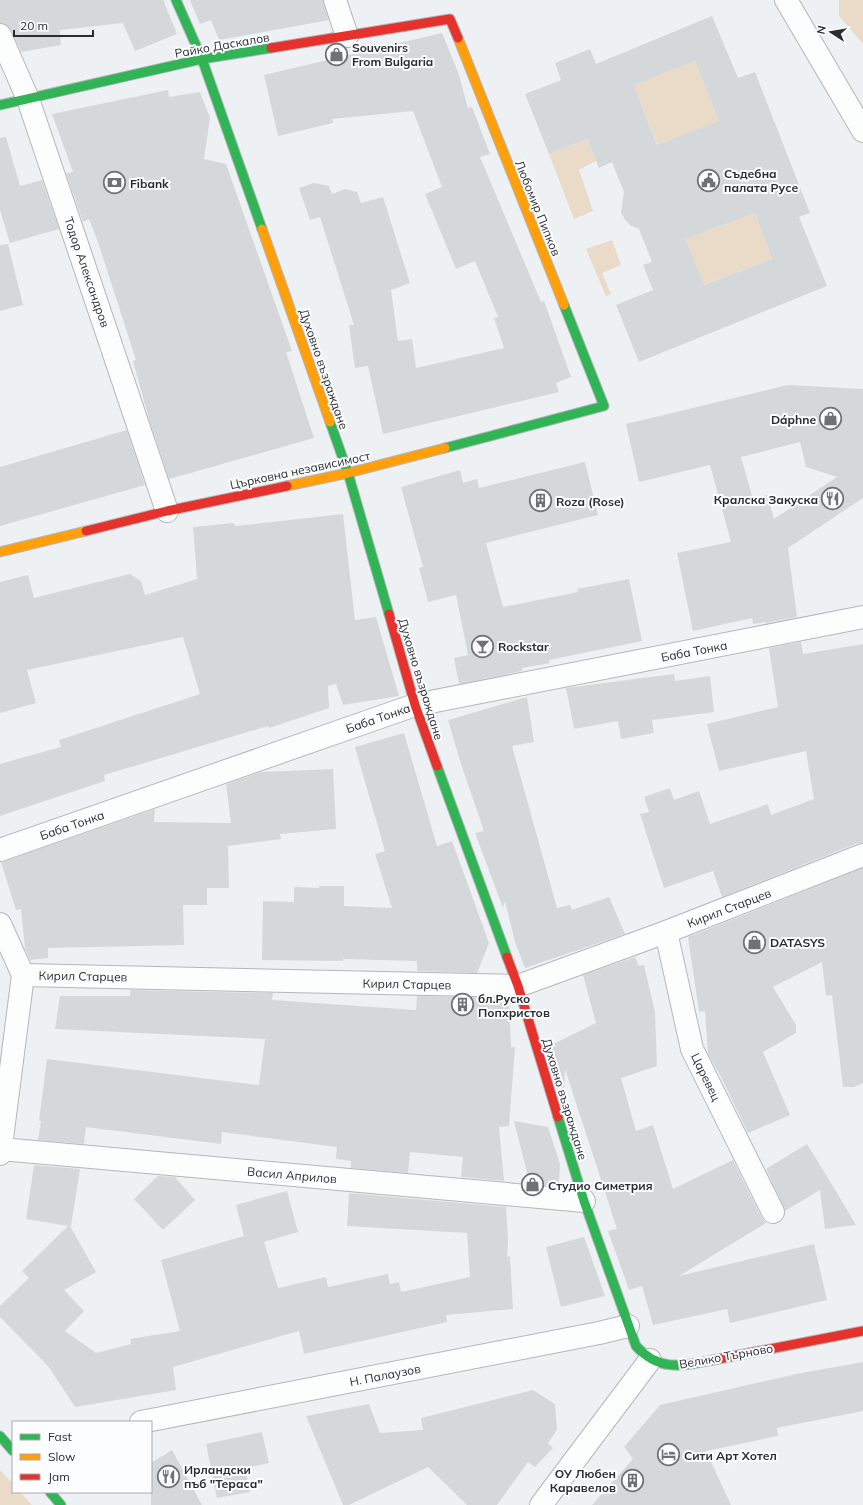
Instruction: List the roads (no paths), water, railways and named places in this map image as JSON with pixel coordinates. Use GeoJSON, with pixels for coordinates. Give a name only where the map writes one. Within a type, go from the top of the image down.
{"type":"FeatureCollection","features":[{"type":"Feature","properties":{"kind":"street","name":"Духовно възраждане"},"geometry":{"type":"LineString","coordinates":[[176,0],[202,59],[348,473],[415,705],[518,986],[584,1201],[636,1346],[643,1355],[650,1360]]}},
{"type":"Feature","properties":{"kind":"street"},"geometry":{"type":"LineString","coordinates":[[335,0],[347,36]]}},
{"type":"Feature","properties":{"kind":"street"},"geometry":{"type":"LineString","coordinates":[[786,0],[863,131]]}},
{"type":"Feature","properties":{"kind":"street","name":"Райко Даскалов"},"geometry":{"type":"LineString","coordinates":[[0,105],[202,59],[450,19]]}},
{"type":"Feature","properties":{"kind":"street","name":"Любомир Пипков"},"geometry":{"type":"LineString","coordinates":[[450,19],[604,406]]}},
{"type":"Feature","properties":{"kind":"street","name":"Тодор Александров"},"geometry":{"type":"LineString","coordinates":[[0,35],[28,99],[167,511]]}},
{"type":"Feature","properties":{"kind":"street","name":"Църковна независимост"},"geometry":{"type":"LineString","coordinates":[[0,552],[167,511],[348,473],[604,406]]}},
{"type":"Feature","properties":{"kind":"street","name":"Баба Тонка"},"geometry":{"type":"LineString","coordinates":[[0,850],[415,705],[863,618]]}},
{"type":"Feature","properties":{"kind":"street","name":"Кирил Старцев"},"geometry":{"type":"LineString","coordinates":[[23,975],[518,986],[666,932],[863,855]]}},
{"type":"Feature","properties":{"kind":"street"},"geometry":{"type":"LineString","coordinates":[[0,924],[23,975],[0,1152]]}},
{"type":"Feature","properties":{"kind":"street","name":"Царевец"},"geometry":{"type":"LineString","coordinates":[[666,932],[692,1049],[773,1212]]}},
{"type":"Feature","properties":{"kind":"street","name":"Васил Априлов"},"geometry":{"type":"LineString","coordinates":[[0,1152],[584,1201]]}},
{"type":"Feature","properties":{"kind":"street","name":"Н. Палаузов"},"geometry":{"type":"LineString","coordinates":[[146,1421],[599,1333],[628,1326]]}},
{"type":"Feature","properties":{"kind":"street","name":"Велико Търново"},"geometry":{"type":"LineString","coordinates":[[650,1360],[665,1366],[684,1366],[863,1331]]}},
{"type":"Feature","properties":{"kind":"street"},"geometry":{"type":"LineString","coordinates":[[541,1505],[650,1360]]}},
{"type":"Feature","properties":{"kind":"street"},"geometry":{"type":"LineString","coordinates":[[51,1493],[61,1505]]}},
{"type":"Feature","properties":{"kind":"place","name":"Souvenirs From Bulgaria"},"geometry":{"type":"Point","coordinates":[336,54]}},
{"type":"Feature","properties":{"kind":"place","name":"Съдебна палата Русе"},"geometry":{"type":"Point","coordinates":[708,180]}},
{"type":"Feature","properties":{"kind":"place","name":"Fibank"},"geometry":{"type":"Point","coordinates":[114,183]}},
{"type":"Feature","properties":{"kind":"place","name":"Dáphne"},"geometry":{"type":"Point","coordinates":[831,419]}},
{"type":"Feature","properties":{"kind":"place","name":"Кралска Закуска"},"geometry":{"type":"Point","coordinates":[833,499]}},
{"type":"Feature","properties":{"kind":"place","name":"Roza (Rose)"},"geometry":{"type":"Point","coordinates":[541,501]}},
{"type":"Feature","properties":{"kind":"place","name":"Rockstar"},"geometry":{"type":"Point","coordinates":[483,646]}},
{"type":"Feature","properties":{"kind":"place","name":"DATASYS"},"geometry":{"type":"Point","coordinates":[754,942]}},
{"type":"Feature","properties":{"kind":"place","name":"бл.Руско Попхристов"},"geometry":{"type":"Point","coordinates":[463,1005]}},
{"type":"Feature","properties":{"kind":"place","name":"Студио Симетрия"},"geometry":{"type":"Point","coordinates":[533,1185]}},
{"type":"Feature","properties":{"kind":"place","name":"Сити Арт Хотел"},"geometry":{"type":"Point","coordinates":[669,1455]}},
{"type":"Feature","properties":{"kind":"place","name":"Ирландски пъб \"Тераса\""},"geometry":{"type":"Point","coordinates":[169,1476]}},
{"type":"Feature","properties":{"kind":"place","name":"ОУ Любен Каравелов"},"geometry":{"type":"Point","coordinates":[632,1480]}}]}
